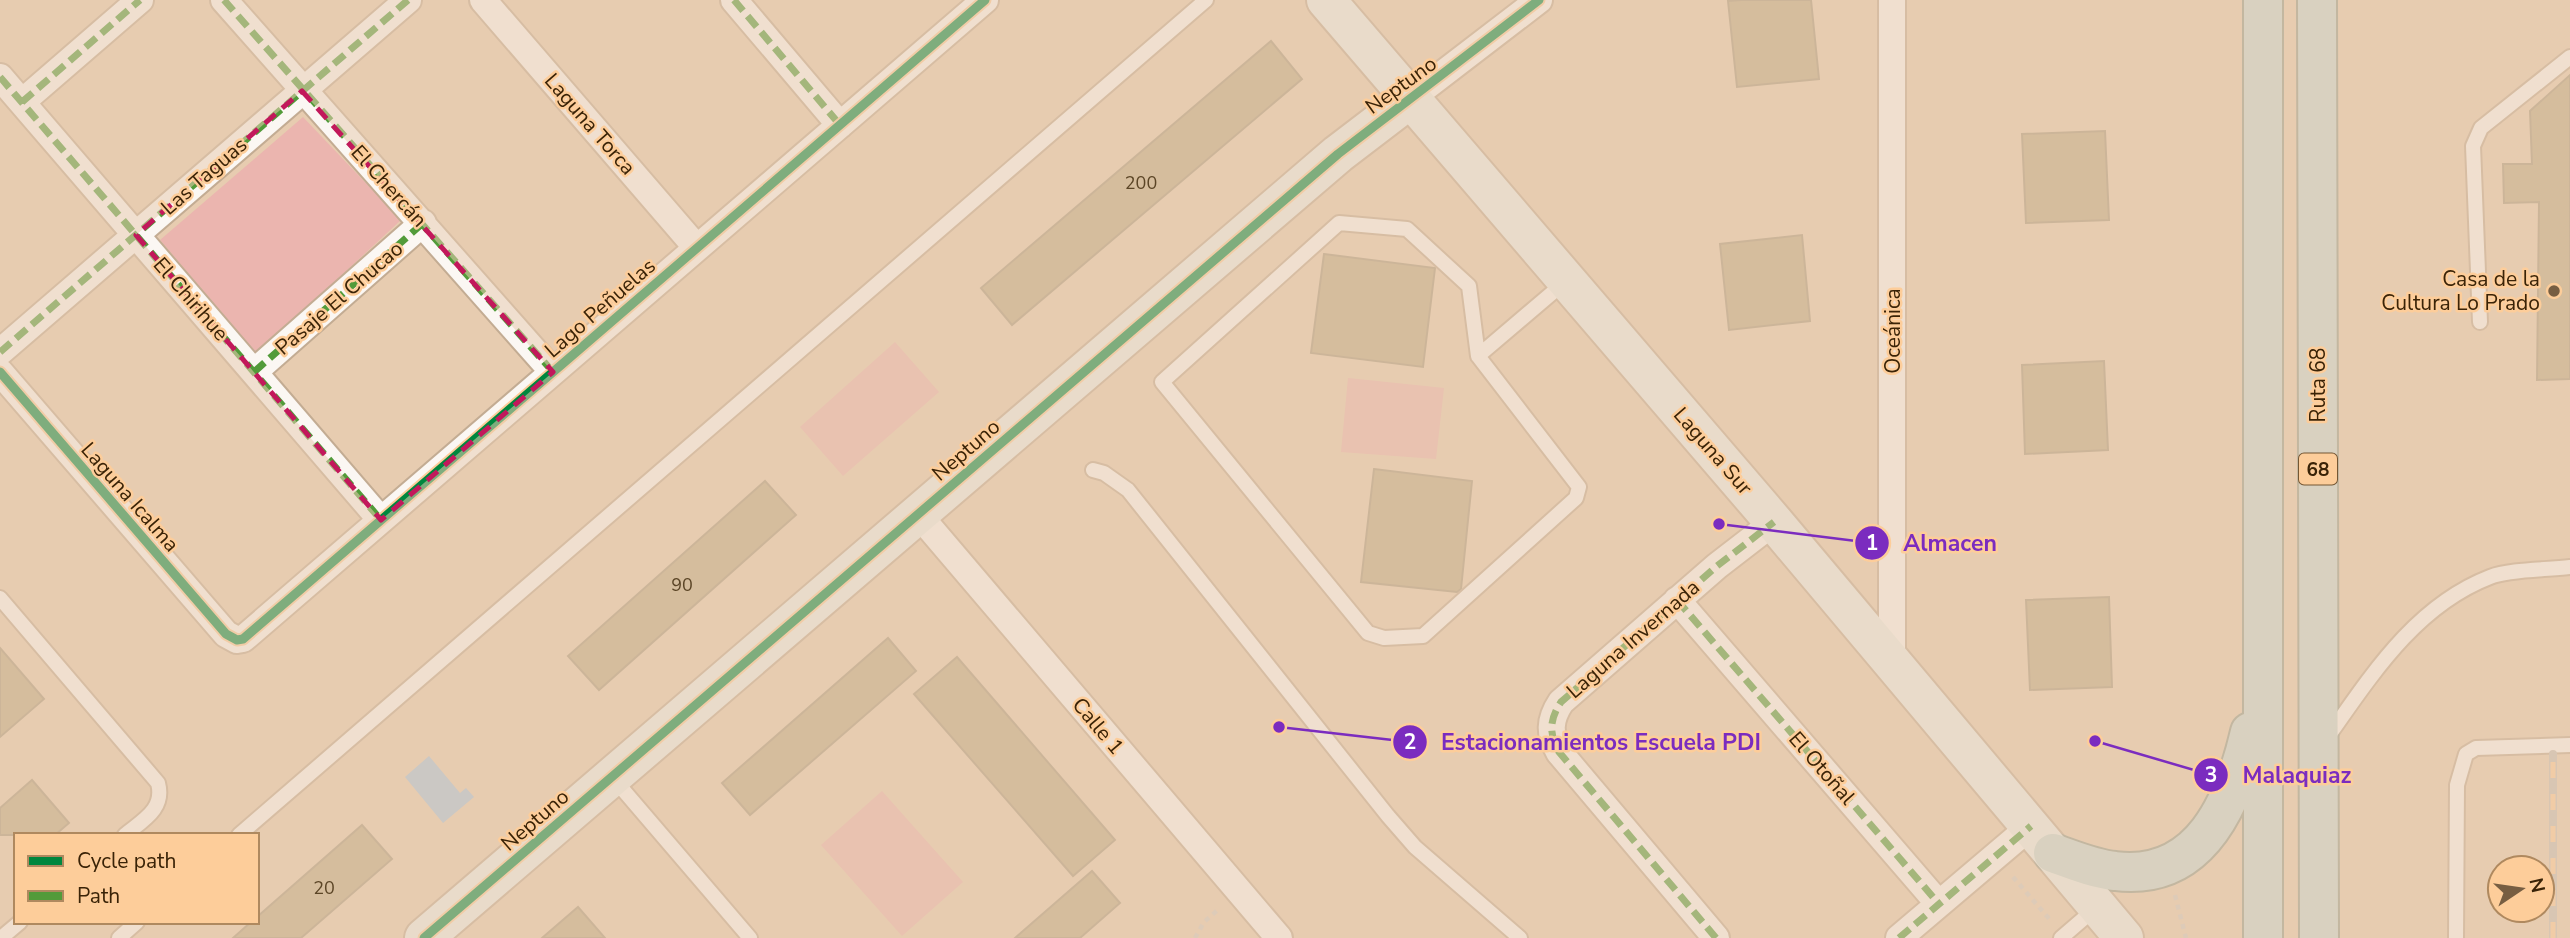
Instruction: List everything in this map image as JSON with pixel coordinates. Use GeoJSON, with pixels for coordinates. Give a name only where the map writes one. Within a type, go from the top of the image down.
{"type":"FeatureCollection","features":[{"type":"Feature","properties":{"kind":"highway"},"geometry":{"type":"LineString","coordinates":[[2263,0],[2263,938]]}},
{"type":"Feature","properties":{"kind":"highway","name":"Ruta 68"},"geometry":{"type":"LineString","coordinates":[[2317,0],[2319,938]]}},
{"type":"Feature","properties":{"kind":"highway"},"geometry":{"type":"LineString","coordinates":[[2042,839],[2116,872],[2136,872],[2167,864],[2189,852],[2207,835],[2228,803],[2247,748],[2263,676]]}},
{"type":"Feature","properties":{"kind":"street"},"geometry":{"type":"LineString","coordinates":[[22,102],[140,0]]}},
{"type":"Feature","properties":{"kind":"street","name":"El Chercán"},"geometry":{"type":"LineString","coordinates":[[223,0],[553,372]]}},
{"type":"Feature","properties":{"kind":"street","name":"Las Taguas"},"geometry":{"type":"LineString","coordinates":[[0,352],[408,0]]}},
{"type":"Feature","properties":{"kind":"street","name":"Laguna Torca"},"geometry":{"type":"LineString","coordinates":[[483,0],[697,248]]}},
{"type":"Feature","properties":{"kind":"street"},"geometry":{"type":"LineString","coordinates":[[733,0],[840,125]]}},
{"type":"Feature","properties":{"kind":"street","name":"Lago Peñuelas"},"geometry":{"type":"LineString","coordinates":[[237,640],[248,635],[985,0]]}},
{"type":"Feature","properties":{"kind":"street","name":"Laguna Sur"},"geometry":{"type":"LineString","coordinates":[[1326,0],[1774,522],[2124,938]]}},
{"type":"Feature","properties":{"kind":"street","name":"Neptuno"},"geometry":{"type":"LineString","coordinates":[[424,938],[1338,154],[1539,0]]}},
{"type":"Feature","properties":{"kind":"street","name":"Oceánica"},"geometry":{"type":"LineString","coordinates":[[1892,0],[1892,663]]}},
{"type":"Feature","properties":{"kind":"street","name":"El Chirihue"},"geometry":{"type":"LineString","coordinates":[[0,77],[381,520]]}},
{"type":"Feature","properties":{"kind":"street","name":"Pasaje El Chucao"},"geometry":{"type":"LineString","coordinates":[[254,372],[423,223]]}},
{"type":"Feature","properties":{"kind":"street","name":"Laguna Icalma"},"geometry":{"type":"LineString","coordinates":[[0,372],[226,634],[237,640]]}},
{"type":"Feature","properties":{"kind":"street","name":"Calle 1"},"geometry":{"type":"LineString","coordinates":[[918,514],[1279,938]]}},
{"type":"Feature","properties":{"kind":"street","name":"Laguna Invernada"},"geometry":{"type":"LineString","coordinates":[[1716,938],[1559,752],[1550,727],[1553,713],[1561,702],[1677,600],[1774,522]]}},
{"type":"Feature","properties":{"kind":"street","name":"El Otoñal"},"geometry":{"type":"LineString","coordinates":[[1677,600],[1939,904]]}},
{"type":"Feature","properties":{"kind":"street"},"geometry":{"type":"LineString","coordinates":[[1899,938],[1996,857],[2042,839]]}},
{"type":"Feature","properties":{"kind":"lane"},"geometry":{"type":"LineString","coordinates":[[241,833],[1206,0]]}},
{"type":"Feature","properties":{"kind":"lane"},"geometry":{"type":"LineString","coordinates":[[2480,322],[2473,146],[2481,128],[2570,57]]}},
{"type":"Feature","properties":{"kind":"lane"},"geometry":{"type":"LineString","coordinates":[[1339,223],[1407,229],[1469,286],[1478,356],[1579,487],[1576,498],[1423,635],[1410,639],[1384,638],[1368,633],[1162,382],[1339,223]]}},
{"type":"Feature","properties":{"kind":"lane"},"geometry":{"type":"LineString","coordinates":[[1478,356],[1566,281]]}},
{"type":"Feature","properties":{"kind":"lane"},"geometry":{"type":"LineString","coordinates":[[1093,470],[1104,473],[1128,490],[1415,847],[1520,938]]}},
{"type":"Feature","properties":{"kind":"lane"},"geometry":{"type":"LineString","coordinates":[[2319,749],[2389,651],[2432,610],[2491,576],[2570,567]]}},
{"type":"Feature","properties":{"kind":"lane"},"geometry":{"type":"LineString","coordinates":[[0,598],[158,783],[161,795],[159,804],[127,833]]}},
{"type":"Feature","properties":{"kind":"lane"},"geometry":{"type":"LineString","coordinates":[[2456,938],[2456,785],[2466,754],[2476,748],[2570,745]]}},
{"type":"Feature","properties":{"kind":"lane"},"geometry":{"type":"LineString","coordinates":[[612,777],[750,938]]}},
{"type":"Feature","properties":{"kind":"lane"},"geometry":{"type":"LineString","coordinates":[[2062,937],[2098,906]]}},
{"type":"Feature","properties":{"kind":"lane"},"geometry":{"type":"LineString","coordinates":[[1,938],[18,924]]}},
{"type":"Feature","properties":{"kind":"lane"},"geometry":{"type":"LineString","coordinates":[[119,938],[135,924]]}},
{"type":"Feature","properties":{"kind":"path"},"geometry":{"type":"LineString","coordinates":[[1996,857],[2062,937]]}},
{"type":"Feature","properties":{"kind":"path"},"geometry":{"type":"LineString","coordinates":[[2167,864],[2186,938]]}},
{"type":"Feature","properties":{"kind":"path"},"geometry":{"type":"LineString","coordinates":[[1195,938],[1204,922],[1239,891]]}},
{"type":"Feature","properties":{"kind":"highlighted area"},"geometry":{"type":"Polygon","coordinates":[[[302,91],[553,372],[381,520],[136,235],[302,91]]]}},
{"type":"Feature","properties":{"kind":"shaded area"},"geometry":{"type":"Polygon","coordinates":[[[303,117],[401,220],[257,354],[160,240],[303,117]]]}},
{"type":"Feature","properties":{"kind":"shaded area"},"geometry":{"type":"Polygon","coordinates":[[[895,342],[939,392],[843,476],[800,427],[895,342]]]}},
{"type":"Feature","properties":{"kind":"shaded area"},"geometry":{"type":"Polygon","coordinates":[[[1348,378],[1444,388],[1436,459],[1341,452],[1348,378]]]}},
{"type":"Feature","properties":{"kind":"shaded area"},"geometry":{"type":"Polygon","coordinates":[[[882,791],[963,882],[902,936],[821,845],[882,791]]]}},
{"type":"Feature","properties":{"kind":"water"},"geometry":{"type":"Polygon","coordinates":[[[429,756],[460,793],[466,788],[474,797],[443,823],[405,777],[429,756]]]}},
{"type":"Feature","properties":{"kind":"building"},"geometry":{"type":"Polygon","coordinates":[[[1811,0],[1819,79],[1737,87],[1728,1],[1811,0]]]}},
{"type":"Feature","properties":{"kind":"building"},"geometry":{"type":"Polygon","coordinates":[[[1271,41],[1302,79],[1012,325],[981,288],[1271,41]]]}},
{"type":"Feature","properties":{"kind":"building","name":"Casa de la Cultura Lo Prado"},"geometry":{"type":"Polygon","coordinates":[[[2570,75],[2570,379],[2537,380],[2539,202],[2504,203],[2503,164],[2532,164],[2530,111],[2570,75]]]}},
{"type":"Feature","properties":{"kind":"building"},"geometry":{"type":"Polygon","coordinates":[[[2105,131],[2109,220],[2026,223],[2022,134],[2105,131]]]}},
{"type":"Feature","properties":{"kind":"building"},"geometry":{"type":"Polygon","coordinates":[[[1802,235],[1810,321],[1729,330],[1720,244],[1802,235]]]}},
{"type":"Feature","properties":{"kind":"building"},"geometry":{"type":"Polygon","coordinates":[[[1324,254],[1435,268],[1423,367],[1311,353],[1324,254]]]}},
{"type":"Feature","properties":{"kind":"building"},"geometry":{"type":"Polygon","coordinates":[[[2104,361],[2108,450],[2025,454],[2022,365],[2104,361]]]}},
{"type":"Feature","properties":{"kind":"building"},"geometry":{"type":"Polygon","coordinates":[[[1374,469],[1472,481],[1461,589],[1457,592],[1361,582],[1374,469]]]}},
{"type":"Feature","properties":{"kind":"building"},"geometry":{"type":"Polygon","coordinates":[[[765,481],[796,515],[599,690],[568,656],[765,481]]]}},
{"type":"Feature","properties":{"kind":"building"},"geometry":{"type":"Polygon","coordinates":[[[2109,597],[2112,687],[2030,690],[2026,600],[2109,597]]]}},
{"type":"Feature","properties":{"kind":"building"},"geometry":{"type":"Polygon","coordinates":[[[888,638],[916,671],[750,815],[722,783],[888,638]]]}},
{"type":"Feature","properties":{"kind":"building"},"geometry":{"type":"Polygon","coordinates":[[[0,648],[44,699],[0,737],[0,648]]]}},
{"type":"Feature","properties":{"kind":"building"},"geometry":{"type":"Polygon","coordinates":[[[957,657],[1115,840],[1073,876],[914,694],[957,657]]]}},
{"type":"Feature","properties":{"kind":"building"},"geometry":{"type":"Polygon","coordinates":[[[32,780],[69,823],[57,833],[0,835],[0,808],[32,780]]]}},
{"type":"Feature","properties":{"kind":"building"},"geometry":{"type":"Polygon","coordinates":[[[362,825],[392,859],[301,938],[233,938],[249,924],[259,924],[259,915],[362,825]]]}},
{"type":"Feature","properties":{"kind":"building"},"geometry":{"type":"Polygon","coordinates":[[[1092,871],[1120,903],[1080,938],[1015,938],[1092,871]]]}},
{"type":"Feature","properties":{"kind":"building"},"geometry":{"type":"Polygon","coordinates":[[[578,907],[605,938],[542,938],[578,907]]]}},
{"type":"Feature","properties":{"kind":"railway"},"geometry":{"type":"LineString","coordinates":[[2553,754],[2553,938]]}},
{"type":"Feature","properties":{"kind":"marked path"},"geometry":{"type":"LineString","coordinates":[[22,102],[140,0]]}},
{"type":"Feature","properties":{"kind":"marked path"},"geometry":{"type":"LineString","coordinates":[[224,0],[553,372]]}},
{"type":"Feature","properties":{"kind":"marked path"},"geometry":{"type":"LineString","coordinates":[[0,352],[408,0]]}},
{"type":"Feature","properties":{"kind":"marked path"},"geometry":{"type":"LineString","coordinates":[[734,0],[840,125]]}},
{"type":"Feature","properties":{"kind":"marked path"},"geometry":{"type":"LineString","coordinates":[[0,77],[381,520]]}},
{"type":"Feature","properties":{"kind":"marked path"},"geometry":{"type":"LineString","coordinates":[[254,372],[423,223]]}},
{"type":"Feature","properties":{"kind":"marked path"},"geometry":{"type":"LineString","coordinates":[[1716,938],[1559,752],[1553,739],[1552,721],[1561,702],[1717,566],[1774,522]]}},
{"type":"Feature","properties":{"kind":"marked path"},"geometry":{"type":"LineString","coordinates":[[1677,600],[1939,904]]}},
{"type":"Feature","properties":{"kind":"marked path"},"geometry":{"type":"LineString","coordinates":[[1899,938],[2031,826]]}},
{"type":"Feature","properties":{"kind":"cycle path"},"geometry":{"type":"LineString","coordinates":[[0,372],[226,634],[237,640],[243,639],[985,0]]}},
{"type":"Feature","properties":{"kind":"cycle path"},"geometry":{"type":"LineString","coordinates":[[424,938],[1338,154],[1539,0]]}},
{"type":"Feature","properties":{"kind":"place","name":"Casa de la Cultura Lo Prado"},"geometry":{"type":"Point","coordinates":[2554,291]}},
{"type":"Feature","properties":{"kind":"place","name":"Almacen"},"geometry":{"type":"Point","coordinates":[1719,524]}},
{"type":"Feature","properties":{"kind":"place","name":"Estacionamientos Escuela PDI"},"geometry":{"type":"Point","coordinates":[1279,727]}},
{"type":"Feature","properties":{"kind":"place","name":"Malaquiaz"},"geometry":{"type":"Point","coordinates":[2095,741]}}]}
